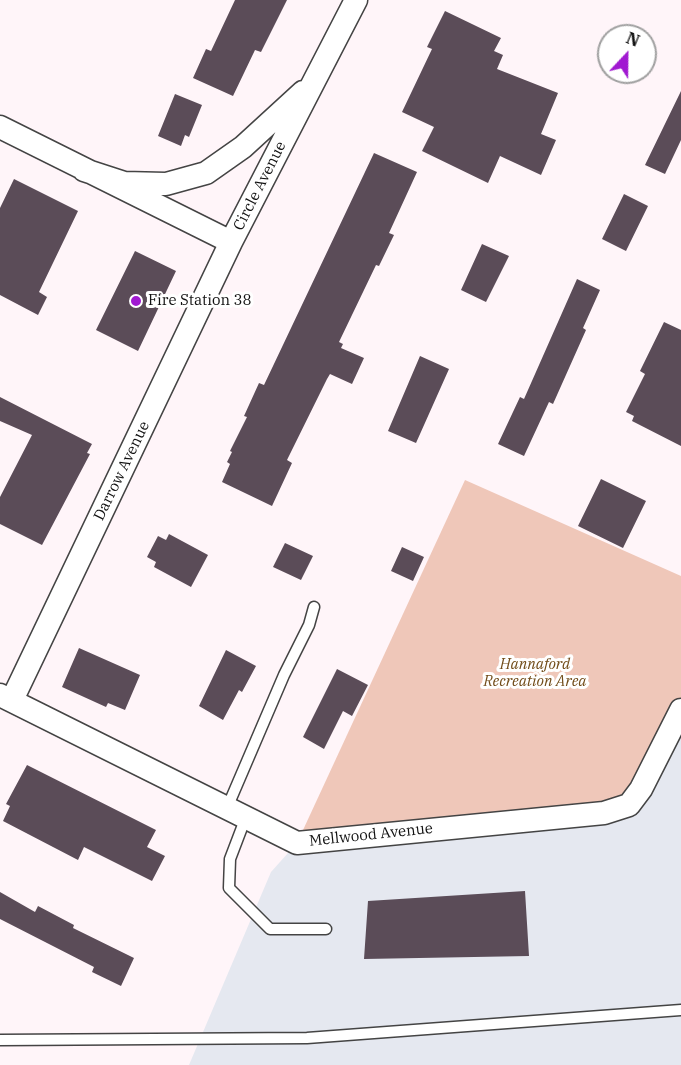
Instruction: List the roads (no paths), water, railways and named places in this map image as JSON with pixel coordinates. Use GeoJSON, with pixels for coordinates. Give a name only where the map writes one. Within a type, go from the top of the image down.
{"type":"FeatureCollection","features":[{"type":"Feature","properties":{"kind":"street","name":"Circle Avenue"},"geometry":{"type":"LineString","coordinates":[[0,127],[231,242],[356,0]]}},
{"type":"Feature","properties":{"kind":"street","name":"Circle Avenue"},"geometry":{"type":"LineString","coordinates":[[84,170],[124,183],[166,184],[206,173],[243,147],[315,81]]}},
{"type":"Feature","properties":{"kind":"street","name":"Darrow Avenue"},"geometry":{"type":"LineString","coordinates":[[6,697],[231,242]]}},
{"type":"Feature","properties":{"kind":"street","name":"Mellwood Avenue"},"geometry":{"type":"LineString","coordinates":[[6,697],[297,843],[604,813],[629,805],[641,789],[681,710]]}},
{"type":"Feature","properties":{"kind":"lane"},"geometry":{"type":"LineString","coordinates":[[314,607],[309,625],[284,675],[237,812],[230,859],[229,888],[270,929],[326,930]]}},
{"type":"Feature","properties":{"kind":"lane"},"geometry":{"type":"LineString","coordinates":[[0,1040],[307,1038],[681,1010]]}},
{"type":"Feature","properties":{"kind":"place","name":"Fire Station 38"},"geometry":{"type":"Point","coordinates":[136,301]}},
{"type":"Feature","properties":{"kind":"park label","name":"Hannaford Recreation Area"},"geometry":{"type":"Point","coordinates":[535,674]}}]}
